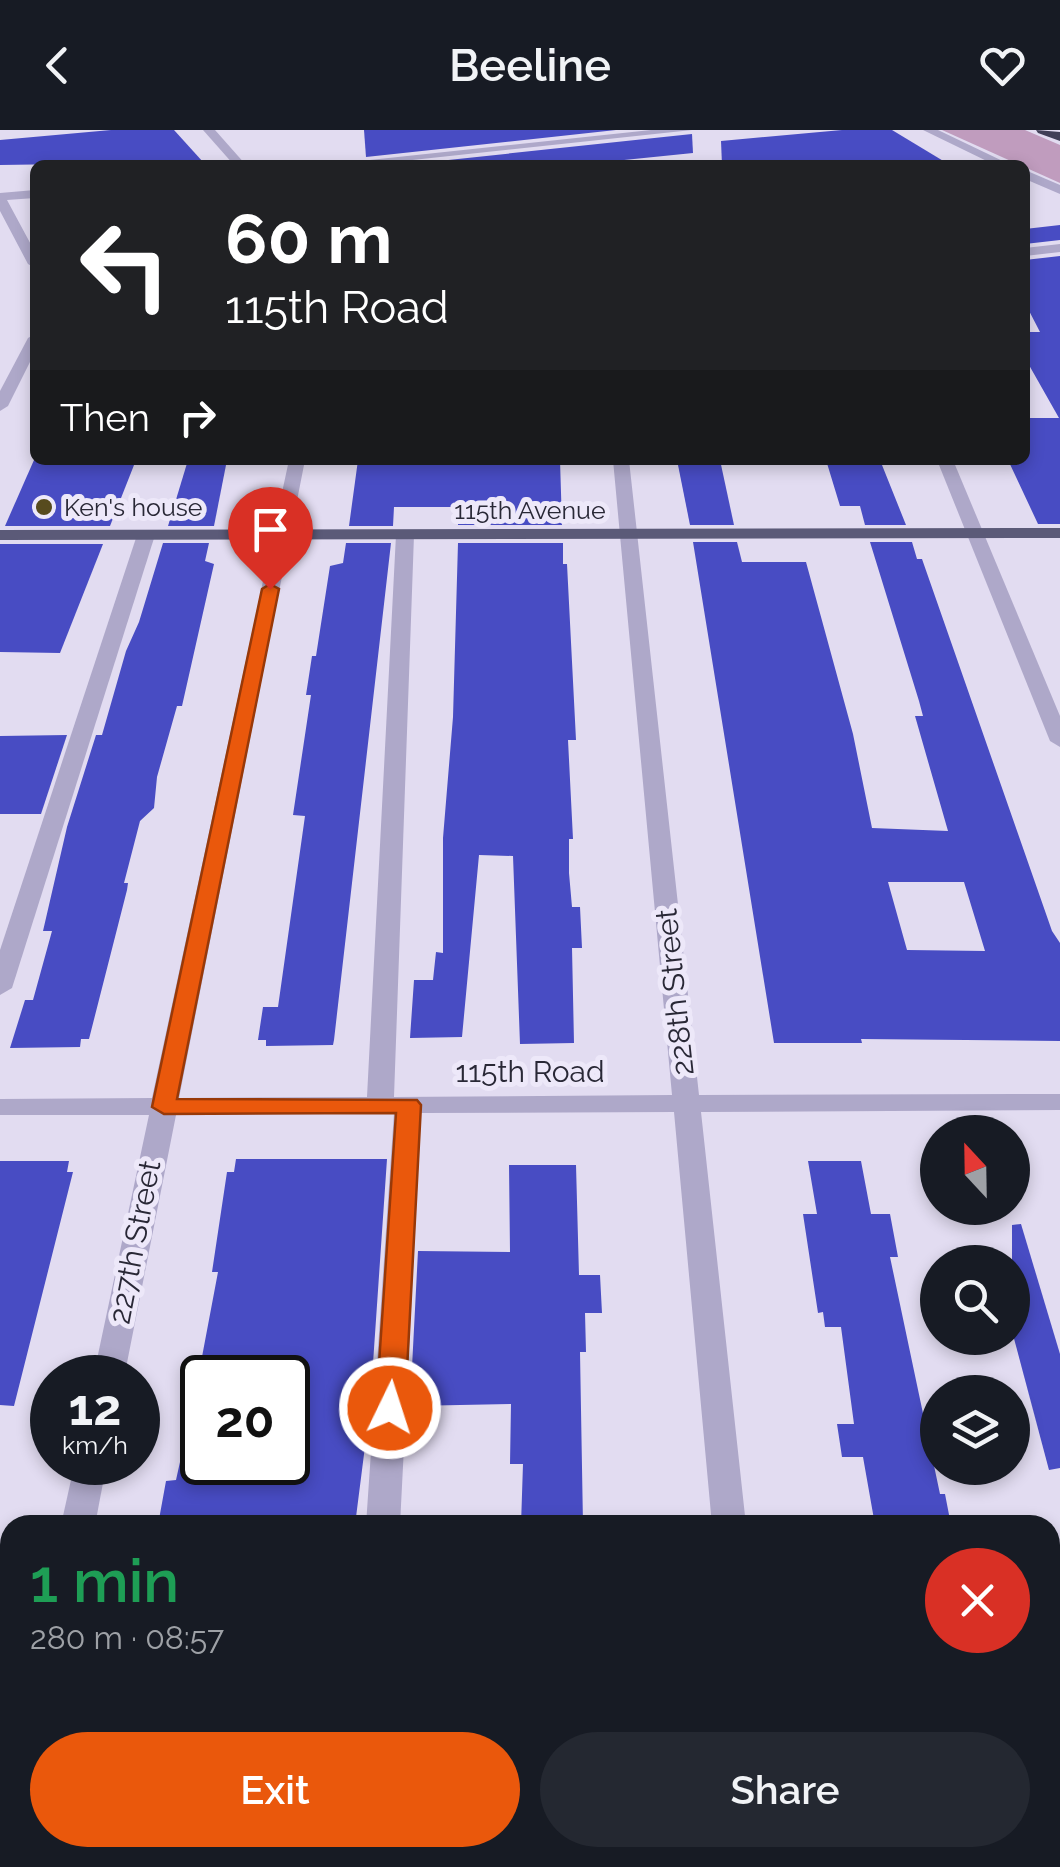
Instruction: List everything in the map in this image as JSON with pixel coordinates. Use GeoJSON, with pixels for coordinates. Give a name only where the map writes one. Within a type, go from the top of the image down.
{"type":"FeatureCollection","features":[{"type":"Feature","properties":{"kind":"highway"},"geometry":{"type":"LineString","coordinates":[[1043,130],[1060,137]]}},
{"type":"Feature","properties":{"kind":"main road","name":"115th Avenue"},"geometry":{"type":"LineString","coordinates":[[0,535],[1060,533]]}},
{"type":"Feature","properties":{"kind":"street"},"geometry":{"type":"LineString","coordinates":[[208,130],[235,160]]}},
{"type":"Feature","properties":{"kind":"street"},"geometry":{"type":"LineString","coordinates":[[381,160],[686,130]]}},
{"type":"Feature","properties":{"kind":"street"},"geometry":{"type":"LineString","coordinates":[[928,130],[994,160]]}},
{"type":"Feature","properties":{"kind":"street"},"geometry":{"type":"LineString","coordinates":[[1030,176],[1060,190]]}},
{"type":"Feature","properties":{"kind":"street"},"geometry":{"type":"LineString","coordinates":[[30,195],[0,198],[30,255]]}},
{"type":"Feature","properties":{"kind":"street"},"geometry":{"type":"LineString","coordinates":[[1030,251],[1060,248]]}},
{"type":"Feature","properties":{"kind":"street"},"geometry":{"type":"LineString","coordinates":[[0,406],[30,348]]}},
{"type":"Feature","properties":{"kind":"street","name":"227th Street"},"geometry":{"type":"LineString","coordinates":[[113,1355],[296,465]]}},
{"type":"Feature","properties":{"kind":"street","name":"228th Street"},"geometry":{"type":"LineString","coordinates":[[621,465],[728,1515]]}},
{"type":"Feature","properties":{"kind":"street"},"geometry":{"type":"LineString","coordinates":[[946,465],[1060,740]]}},
{"type":"Feature","properties":{"kind":"street"},"geometry":{"type":"LineString","coordinates":[[0,988],[146,535]]}},
{"type":"Feature","properties":{"kind":"street"},"geometry":{"type":"LineString","coordinates":[[384,1515],[404,535]]}},
{"type":"Feature","properties":{"kind":"street","name":"115th Road"},"geometry":{"type":"LineString","coordinates":[[0,1106],[1060,1102]]}},
{"type":"Feature","properties":{"kind":"street"},"geometry":{"type":"LineString","coordinates":[[80,1515],[86,1485]]}},
{"type":"Feature","properties":{"kind":"shaded area"},"geometry":{"type":"Polygon","coordinates":[[[942,130],[1025,130],[1060,145],[1060,183],[1030,170],[1030,160],[1009,160],[942,130]]]}},
{"type":"Feature","properties":{"kind":"building"},"geometry":{"type":"Polygon","coordinates":[[[111,130],[174,130],[201,160],[30,160],[30,165],[0,165],[0,140],[111,130]]]}},
{"type":"Feature","properties":{"kind":"building"},"geometry":{"type":"Polygon","coordinates":[[[364,130],[616,130],[366,157],[364,130]]]}},
{"type":"Feature","properties":{"kind":"building"},"geometry":{"type":"Polygon","coordinates":[[[842,130],[892,130],[942,160],[722,160],[721,141],[842,130]]]}},
{"type":"Feature","properties":{"kind":"building"},"geometry":{"type":"Polygon","coordinates":[[[692,134],[693,153],[624,160],[448,160],[692,134]]]}},
{"type":"Feature","properties":{"kind":"building"},"geometry":{"type":"Polygon","coordinates":[[[1060,225],[1060,240],[1030,243],[1030,228],[1060,225]]]}},
{"type":"Feature","properties":{"kind":"building"},"geometry":{"type":"Polygon","coordinates":[[[1060,256],[1060,524],[1038,524],[1010,465],[1030,465],[1030,418],[1059,418],[1030,367],[1030,332],[1040,332],[1030,313],[1030,259],[1060,256]]]}},
{"type":"Feature","properties":{"kind":"building"},"geometry":{"type":"Polygon","coordinates":[[[32,465],[134,465],[110,526],[5,526],[32,465]]]}},
{"type":"Feature","properties":{"kind":"building"},"geometry":{"type":"Polygon","coordinates":[[[186,465],[226,465],[214,526],[168,526],[186,465]]]}},
{"type":"Feature","properties":{"kind":"building"},"geometry":{"type":"Polygon","coordinates":[[[357,465],[560,465],[562,525],[458,525],[458,507],[394,507],[393,526],[349,526],[357,465]]]}},
{"type":"Feature","properties":{"kind":"building"},"geometry":{"type":"Polygon","coordinates":[[[678,465],[721,465],[734,525],[690,525],[678,465]]]}},
{"type":"Feature","properties":{"kind":"building"},"geometry":{"type":"Polygon","coordinates":[[[828,465],[882,465],[906,525],[865,525],[860,506],[840,506],[828,465]]]}},
{"type":"Feature","properties":{"kind":"building"},"geometry":{"type":"Polygon","coordinates":[[[693,542],[737,542],[742,562],[806,562],[853,734],[872,828],[948,831],[915,716],[923,716],[919,701],[870,542],[912,542],[917,559],[922,559],[1052,931],[1060,943],[1060,1041],[861,1039],[862,1043],[774,1043],[693,542]],[[888,882],[907,950],[985,951],[964,882],[888,882]]]}},
{"type":"Feature","properties":{"kind":"building"},"geometry":{"type":"Polygon","coordinates":[[[163,543],[209,543],[205,561],[214,564],[182,706],[177,706],[157,777],[154,808],[140,821],[124,883],[128,883],[127,890],[89,1039],[81,1039],[80,1047],[10,1048],[25,1000],[33,1000],[52,931],[43,931],[67,827],[96,735],[102,735],[163,543]]]}},
{"type":"Feature","properties":{"kind":"building"},"geometry":{"type":"Polygon","coordinates":[[[346,543],[391,543],[334,1040],[333,1045],[266,1046],[266,1040],[258,1040],[263,1007],[278,1007],[305,816],[293,815],[311,695],[306,695],[312,656],[316,656],[330,566],[343,563],[346,543]]]}},
{"type":"Feature","properties":{"kind":"building"},"geometry":{"type":"Polygon","coordinates":[[[458,543],[563,543],[576,740],[568,740],[573,839],[569,839],[569,873],[572,907],[580,907],[582,948],[572,948],[574,1043],[520,1044],[513,856],[479,855],[462,1037],[410,1038],[414,980],[433,980],[436,952],[443,953],[443,838],[453,717],[458,543]]]}},
{"type":"Feature","properties":{"kind":"building"},"geometry":{"type":"Polygon","coordinates":[[[0,544],[103,544],[60,653],[0,652],[0,544]]]}},
{"type":"Feature","properties":{"kind":"building"},"geometry":{"type":"Polygon","coordinates":[[[67,735],[41,814],[0,814],[0,736],[67,735]]]}},
{"type":"Feature","properties":{"kind":"building"},"geometry":{"type":"Polygon","coordinates":[[[236,1159],[387,1159],[370,1407],[356,1515],[160,1515],[166,1481],[176,1480],[180,1462],[180,1485],[310,1485],[310,1355],[202,1355],[218,1272],[212,1272],[227,1172],[234,1172],[236,1159]]]}},
{"type":"Feature","properties":{"kind":"building"},"geometry":{"type":"Polygon","coordinates":[[[0,1161],[69,1161],[67,1172],[73,1172],[14,1406],[0,1405],[0,1161]]]}},
{"type":"Feature","properties":{"kind":"building"},"geometry":{"type":"Polygon","coordinates":[[[808,1161],[861,1161],[871,1214],[890,1214],[898,1257],[890,1257],[920,1399],[920,1485],[938,1485],[940,1494],[945,1494],[949,1515],[873,1515],[863,1457],[842,1457],[837,1424],[854,1424],[841,1327],[825,1327],[823,1312],[818,1313],[803,1214],[817,1214],[808,1161]]]}},
{"type":"Feature","properties":{"kind":"building"},"geometry":{"type":"Polygon","coordinates":[[[509,1165],[576,1165],[579,1275],[600,1275],[602,1313],[585,1313],[586,1352],[580,1352],[583,1515],[521,1515],[523,1464],[510,1464],[511,1404],[410,1406],[418,1251],[510,1252],[509,1165]]]}},
{"type":"Feature","properties":{"kind":"building"},"geometry":{"type":"Polygon","coordinates":[[[1012,1225],[1021,1225],[1027,1245],[1012,1245],[1012,1225]]]}},
{"type":"Feature","properties":{"kind":"building"},"geometry":{"type":"Polygon","coordinates":[[[1030,1254],[1060,1354],[1060,1468],[1049,1470],[1030,1399],[1030,1375],[1024,1375],[1018,1355],[1030,1355],[1030,1254]]]}},
{"type":"Feature","properties":{"kind":"place","name":"Ken's house"},"geometry":{"type":"Point","coordinates":[44,507]}},
{"type":"Feature","properties":{"kind":"route"},"geometry":{"type":"LineString","coordinates":[[270,589],[164,1107],[408,1105],[390,1408]]}}]}
